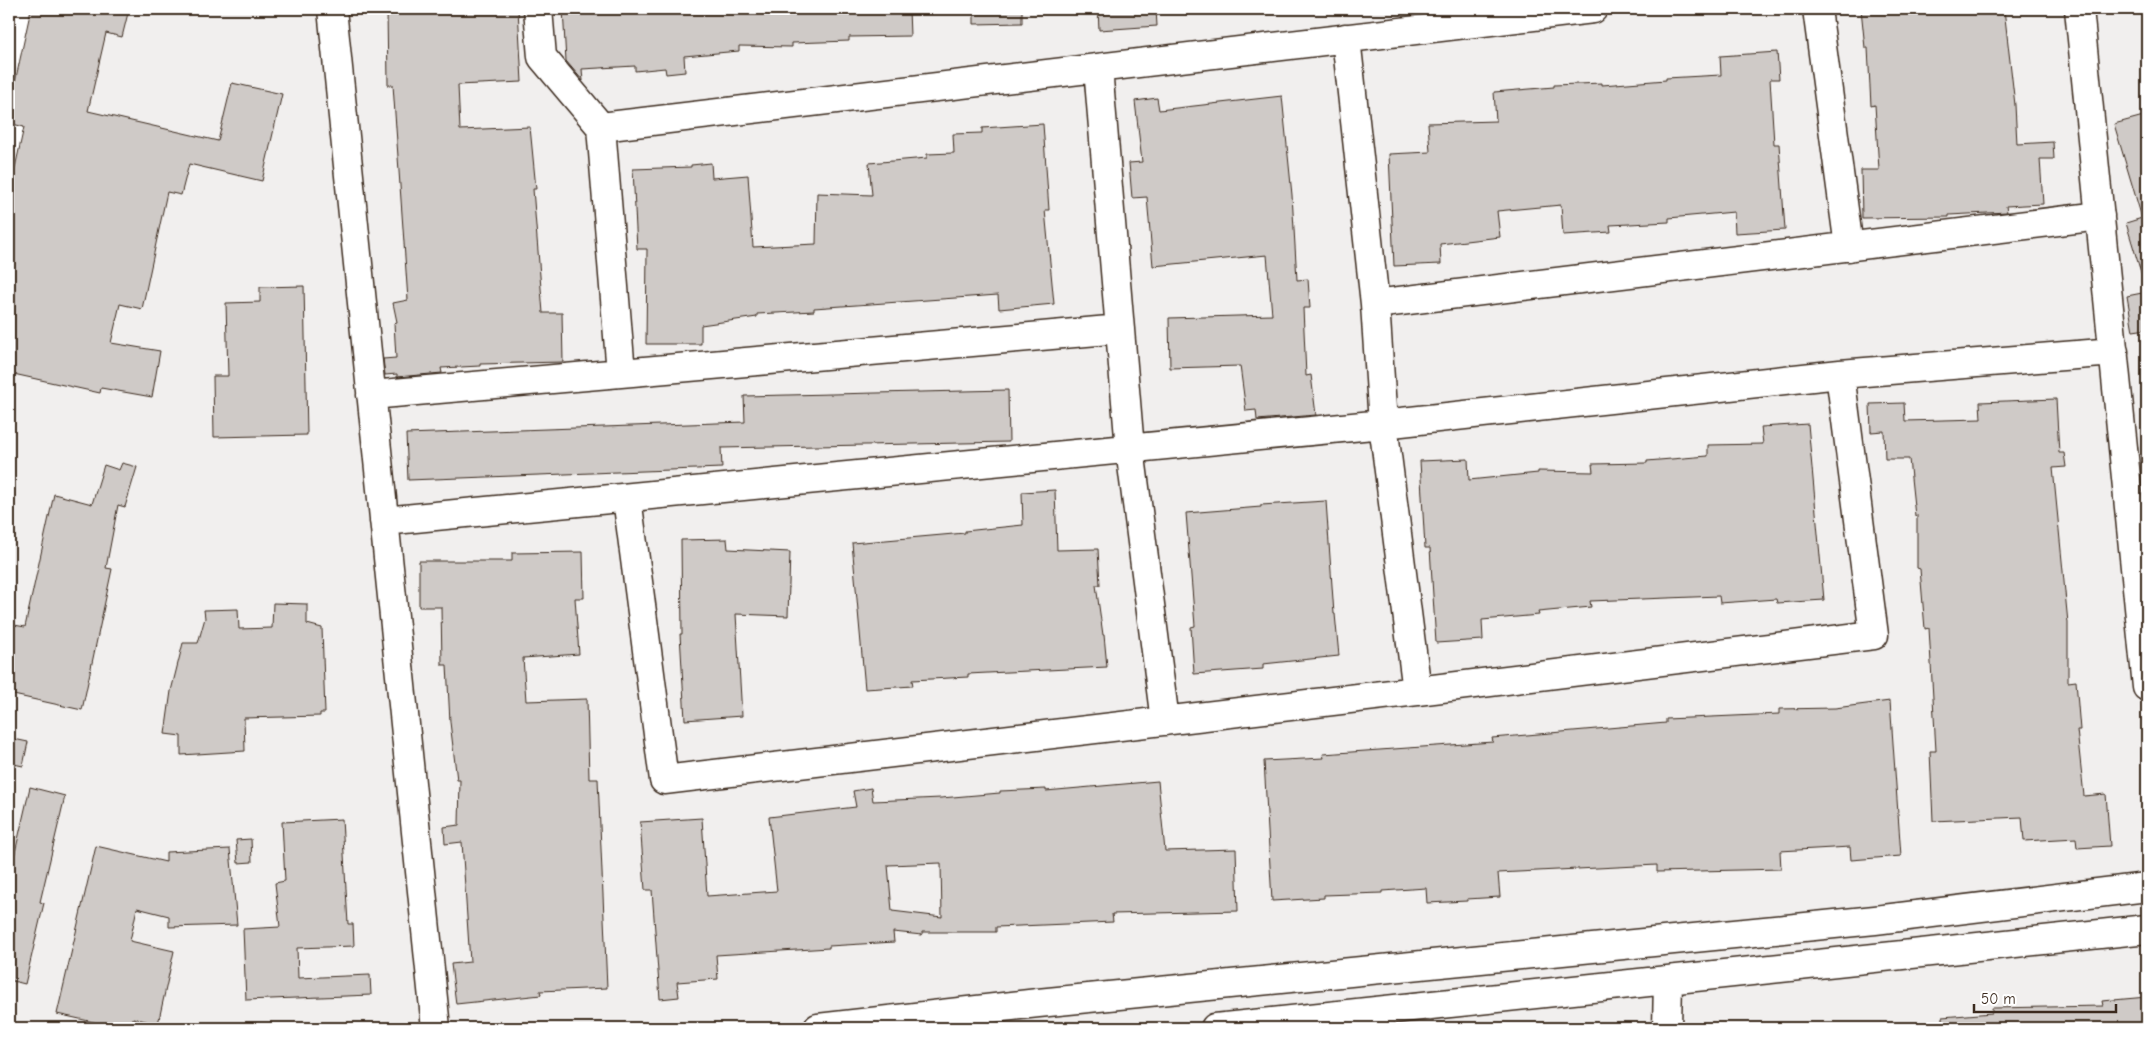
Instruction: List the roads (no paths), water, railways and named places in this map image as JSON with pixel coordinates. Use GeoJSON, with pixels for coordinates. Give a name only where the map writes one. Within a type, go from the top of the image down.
{"type":"FeatureCollection","features":[{"type":"Feature","properties":{"kind":"street"},"geometry":{"type":"LineString","coordinates":[[332,9],[436,1028]]}},
{"type":"Feature","properties":{"kind":"street"},"geometry":{"type":"LineString","coordinates":[[538,9],[542,56],[601,127],[622,373]]}},
{"type":"Feature","properties":{"kind":"street"},"geometry":{"type":"LineString","coordinates":[[601,127],[1593,9]]}},
{"type":"Feature","properties":{"kind":"street"},"geometry":{"type":"LineString","coordinates":[[1817,9],[1849,246]]}},
{"type":"Feature","properties":{"kind":"street"},"geometry":{"type":"LineString","coordinates":[[2079,9],[2114,352],[2144,618],[2147,686]]}},
{"type":"Feature","properties":{"kind":"street"},"geometry":{"type":"LineString","coordinates":[[1346,38],[1375,304],[1383,424],[1417,691]]}},
{"type":"Feature","properties":{"kind":"street"},"geometry":{"type":"LineString","coordinates":[[1098,68],[1130,449],[1165,720]]}},
{"type":"Feature","properties":{"kind":"street"},"geometry":{"type":"LineString","coordinates":[[1375,304],[2100,216]]}},
{"type":"Feature","properties":{"kind":"street"},"geometry":{"type":"LineString","coordinates":[[371,396],[1120,329]]}},
{"type":"Feature","properties":{"kind":"street"},"geometry":{"type":"LineString","coordinates":[[384,521],[1383,424],[1840,374],[2114,352]]}},
{"type":"Feature","properties":{"kind":"street"},"geometry":{"type":"LineString","coordinates":[[626,498],[664,780],[1874,635],[1840,374]]}},
{"type":"Feature","properties":{"kind":"street"},"geometry":{"type":"LineString","coordinates":[[818,1028],[1038,1003],[1875,920],[2147,887]]}},
{"type":"Feature","properties":{"kind":"street"},"geometry":{"type":"LineString","coordinates":[[1215,1028],[1422,1017],[1668,980],[2147,929]]}},
{"type":"Feature","properties":{"kind":"street"},"geometry":{"type":"LineString","coordinates":[[1667,1028],[1668,980]]}}]}
